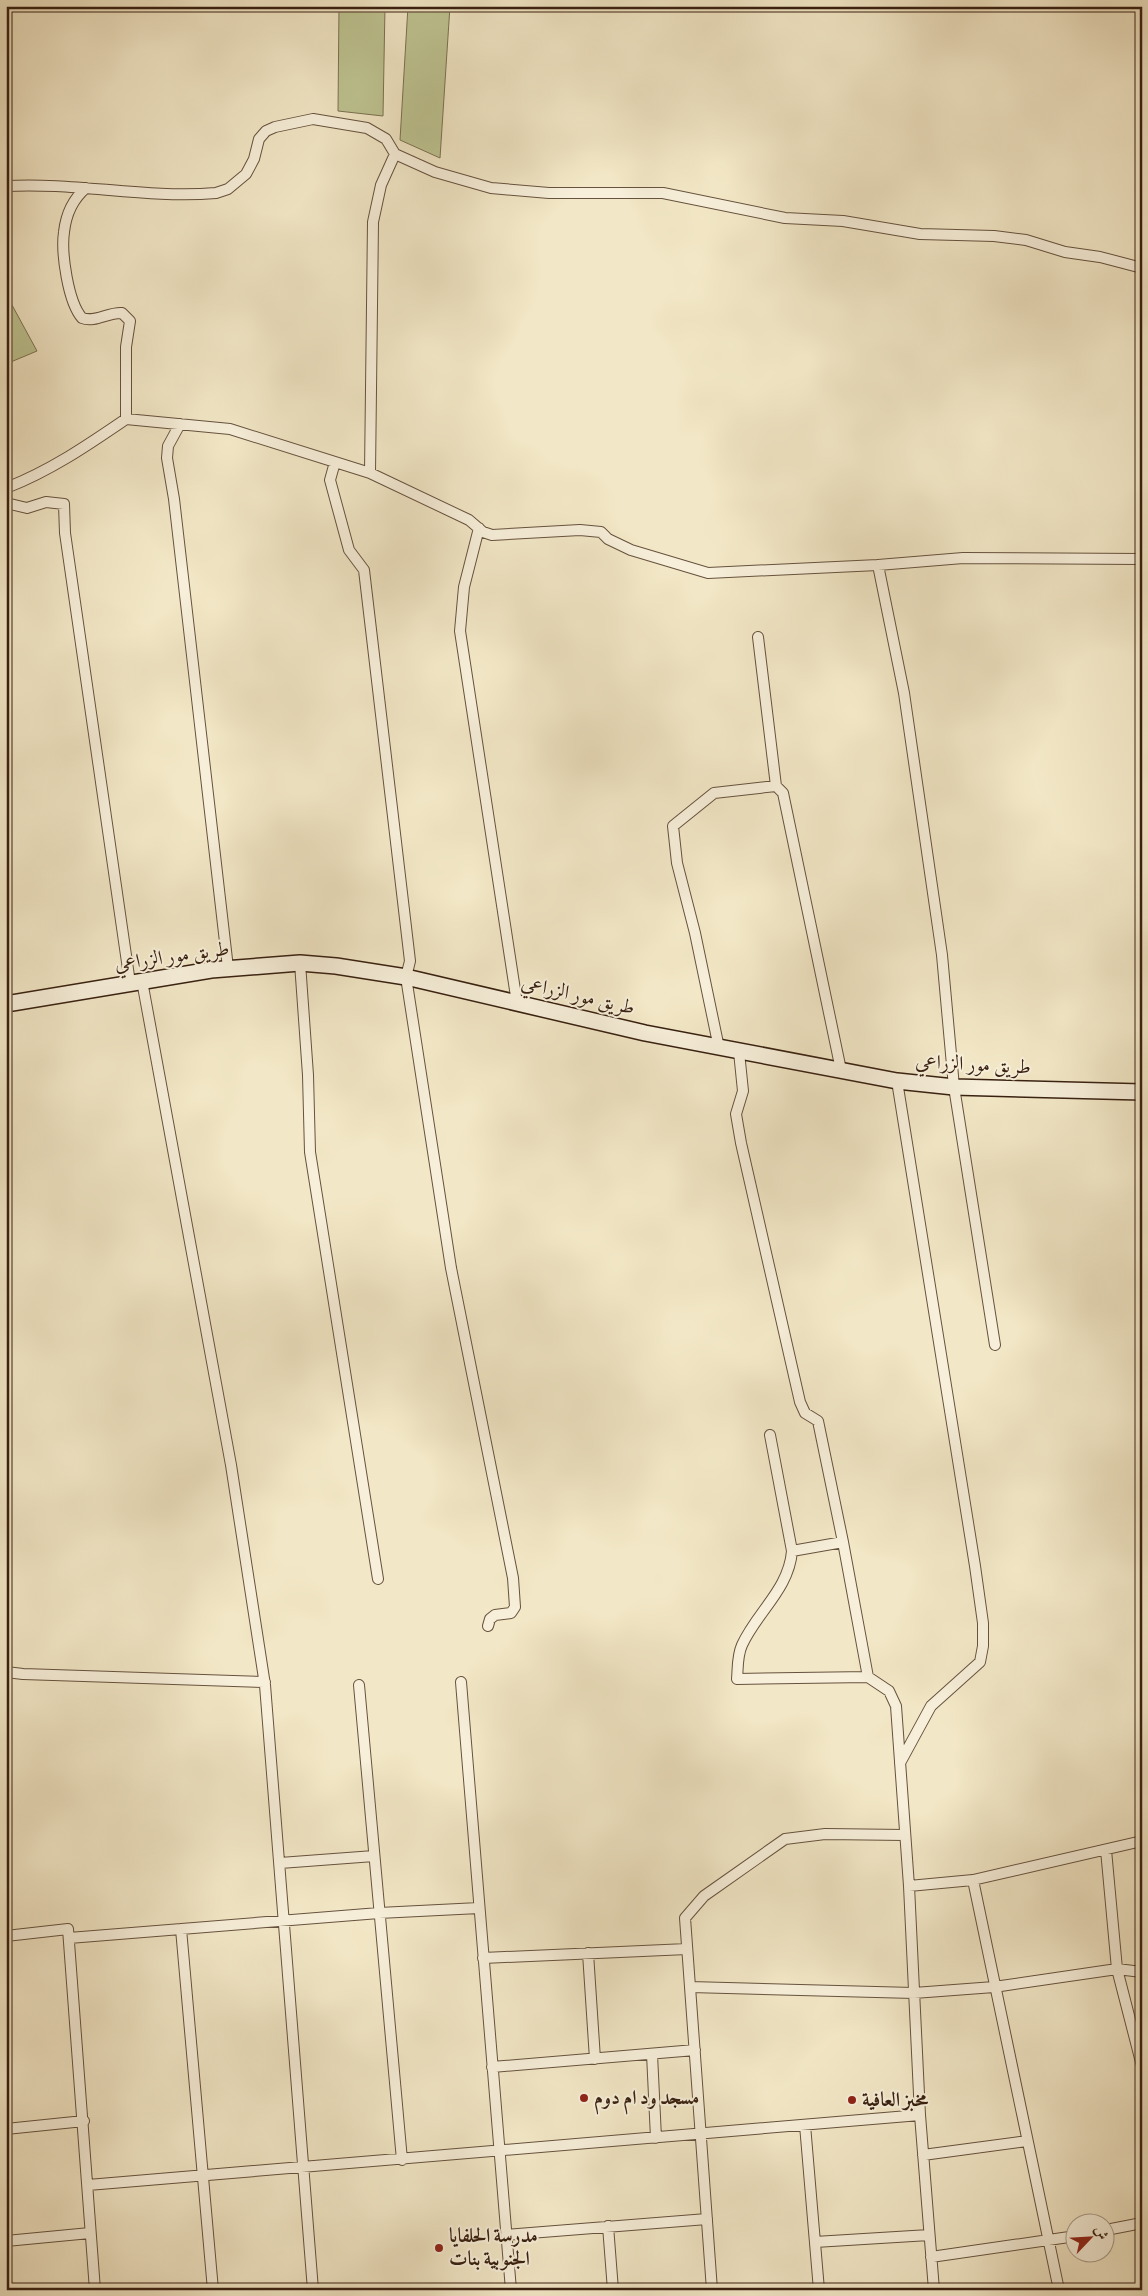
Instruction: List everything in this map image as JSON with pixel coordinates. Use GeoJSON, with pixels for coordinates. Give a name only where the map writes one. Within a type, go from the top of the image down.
{"type":"FeatureCollection","features":[{"type":"Feature","properties":{"kind":"street"},"geometry":{"type":"LineString","coordinates":[[6,186],[38,184],[205,194],[228,189],[246,174],[254,159],[259,139],[266,131],[275,127],[313,119],[366,128],[386,139],[395,154],[435,172],[491,188],[549,193],[663,193],[785,218],[843,222],[920,234],[994,236],[1026,240],[1065,252],[1100,256],[1142,268]]}},
{"type":"Feature","properties":{"kind":"street"},"geometry":{"type":"LineString","coordinates":[[370,473],[373,222],[381,185],[395,154]]}},
{"type":"Feature","properties":{"kind":"street"},"geometry":{"type":"LineString","coordinates":[[86,188],[76,197],[63,232],[66,274],[70,295],[82,318],[87,320],[115,312],[122,313],[130,321],[126,347],[126,419]]}},
{"type":"Feature","properties":{"kind":"street"},"geometry":{"type":"LineString","coordinates":[[6,488],[28,479],[77,452],[126,419],[230,430],[370,473],[469,520],[488,534],[497,536],[580,530],[601,532],[608,539],[632,550],[708,574],[878,565],[963,558],[1142,560]]}},
{"type":"Feature","properties":{"kind":"street"},"geometry":{"type":"LineString","coordinates":[[180,424],[168,446],[167,458],[174,499],[228,968]]}},
{"type":"Feature","properties":{"kind":"street"},"geometry":{"type":"LineString","coordinates":[[335,462],[330,480],[349,550],[364,570],[410,961],[406,977],[451,1268],[513,1578],[516,1607],[511,1613],[495,1615],[490,1619],[488,1626]]}},
{"type":"Feature","properties":{"kind":"street"},"geometry":{"type":"LineString","coordinates":[[6,503],[27,508],[46,502],[64,504],[65,533],[136,982],[231,1465],[265,1682],[313,2290]]}},
{"type":"Feature","properties":{"kind":"street"},"geometry":{"type":"LineString","coordinates":[[478,528],[460,608],[460,631],[518,1003]]}},
{"type":"Feature","properties":{"kind":"street"},"geometry":{"type":"LineString","coordinates":[[878,565],[904,693],[942,955],[954,1087],[995,1345]]}},
{"type":"Feature","properties":{"kind":"street"},"geometry":{"type":"LineString","coordinates":[[758,637],[776,786],[783,793],[841,1070]]}},
{"type":"Feature","properties":{"kind":"street"},"geometry":{"type":"LineString","coordinates":[[719,1048],[699,951],[677,863],[673,826],[714,793],[776,786]]}},
{"type":"Feature","properties":{"kind":"street"},"geometry":{"type":"LineString","coordinates":[[300,963],[308,1075],[310,1152],[378,1578]]}},
{"type":"Feature","properties":{"kind":"street","name":"طريق مور الزراعي"},"geometry":{"type":"LineString","coordinates":[[6,1004],[228,968],[300,963],[336,966],[406,977],[719,1048],[897,1080],[954,1087],[1142,1092]]}},
{"type":"Feature","properties":{"kind":"street"},"geometry":{"type":"LineString","coordinates":[[739,1052],[743,1092],[736,1114],[741,1143],[800,1402],[805,1413],[818,1421],[868,1678]]}},
{"type":"Feature","properties":{"kind":"street"},"geometry":{"type":"LineString","coordinates":[[897,1080],[983,1623],[983,1646],[980,1662],[931,1706],[900,1763]]}},
{"type":"Feature","properties":{"kind":"street"},"geometry":{"type":"LineString","coordinates":[[770,1435],[792,1551],[791,1562],[778,1591],[742,1645],[739,1654],[737,1680],[868,1678],[889,1691],[896,1706],[909,1886],[920,2115],[934,2290]]}},
{"type":"Feature","properties":{"kind":"street"},"geometry":{"type":"LineString","coordinates":[[792,1551],[843,1542]]}},
{"type":"Feature","properties":{"kind":"street"},"geometry":{"type":"LineString","coordinates":[[6,1672],[265,1682]]}},
{"type":"Feature","properties":{"kind":"street"},"geometry":{"type":"LineString","coordinates":[[461,1682],[498,2152],[511,2290]]}},
{"type":"Feature","properties":{"kind":"street"},"geometry":{"type":"LineString","coordinates":[[359,1686],[402,2160]]}},
{"type":"Feature","properties":{"kind":"street"},"geometry":{"type":"LineString","coordinates":[[712,2290],[685,1918],[704,1896],[775,1844],[785,1839],[825,1834],[905,1836]]}},
{"type":"Feature","properties":{"kind":"street"},"geometry":{"type":"LineString","coordinates":[[909,1886],[973,1880],[1142,1841]]}},
{"type":"Feature","properties":{"kind":"street"},"geometry":{"type":"LineString","coordinates":[[1106,1850],[1117,1969],[1142,2066]]}},
{"type":"Feature","properties":{"kind":"street"},"geometry":{"type":"LineString","coordinates":[[280,1863],[374,1856]]}},
{"type":"Feature","properties":{"kind":"street"},"geometry":{"type":"LineString","coordinates":[[973,1880],[1059,2290]]}},
{"type":"Feature","properties":{"kind":"street"},"geometry":{"type":"LineString","coordinates":[[69,1938],[284,1920],[479,1908]]}},
{"type":"Feature","properties":{"kind":"street"},"geometry":{"type":"LineString","coordinates":[[6,1936],[68,1929],[84,2121],[95,2290]]}},
{"type":"Feature","properties":{"kind":"street"},"geometry":{"type":"LineString","coordinates":[[181,1929],[213,2290]]}},
{"type":"Feature","properties":{"kind":"street"},"geometry":{"type":"LineString","coordinates":[[483,1958],[687,1948]]}},
{"type":"Feature","properties":{"kind":"street"},"geometry":{"type":"LineString","coordinates":[[588,1953],[595,2058]]}},
{"type":"Feature","properties":{"kind":"street"},"geometry":{"type":"LineString","coordinates":[[690,1987],[914,1993],[994,1987],[1117,1969],[1142,1972]]}},
{"type":"Feature","properties":{"kind":"street"},"geometry":{"type":"LineString","coordinates":[[492,2067],[695,2050]]}},
{"type":"Feature","properties":{"kind":"street"},"geometry":{"type":"LineString","coordinates":[[652,2054],[656,2138]]}},
{"type":"Feature","properties":{"kind":"street"},"geometry":{"type":"LineString","coordinates":[[88,2185],[920,2115]]}},
{"type":"Feature","properties":{"kind":"street"},"geometry":{"type":"LineString","coordinates":[[6,2129],[84,2121]]}},
{"type":"Feature","properties":{"kind":"street"},"geometry":{"type":"LineString","coordinates":[[805,2125],[819,2290]]}},
{"type":"Feature","properties":{"kind":"street"},"geometry":{"type":"LineString","coordinates":[[923,2155],[1027,2141]]}},
{"type":"Feature","properties":{"kind":"street"},"geometry":{"type":"LineString","coordinates":[[506,2234],[707,2219]]}},
{"type":"Feature","properties":{"kind":"street"},"geometry":{"type":"LineString","coordinates":[[1116,2228],[1142,2223]]}},
{"type":"Feature","properties":{"kind":"street"},"geometry":{"type":"LineString","coordinates":[[608,2226],[613,2290]]}},
{"type":"Feature","properties":{"kind":"street"},"geometry":{"type":"LineString","coordinates":[[6,2241],[90,2233]]}},
{"type":"Feature","properties":{"kind":"street"},"geometry":{"type":"LineString","coordinates":[[815,2242],[929,2235]]}},
{"type":"Feature","properties":{"kind":"street"},"geometry":{"type":"LineString","coordinates":[[931,2257],[1066,2238]]}},
{"type":"Feature","properties":{"kind":"green space"},"geometry":{"type":"Polygon","coordinates":[[[339,6],[385,6],[383,116],[338,111],[339,6]]]}},
{"type":"Feature","properties":{"kind":"green space"},"geometry":{"type":"Polygon","coordinates":[[[408,6],[450,6],[440,158],[400,140],[408,6]]]}},
{"type":"Feature","properties":{"kind":"green space"},"geometry":{"type":"Polygon","coordinates":[[[6,294],[37,351],[6,364],[6,294]]]}},
{"type":"Feature","properties":{"kind":"place","name":"مسجد ود ام دوم"},"geometry":{"type":"Point","coordinates":[584,2098]}},
{"type":"Feature","properties":{"kind":"place","name":"مخبز العافية"},"geometry":{"type":"Point","coordinates":[852,2100]}},
{"type":"Feature","properties":{"kind":"place","name":"مدرسة الحلفايا الجنوبية بنات"},"geometry":{"type":"Point","coordinates":[439,2248]}}]}
